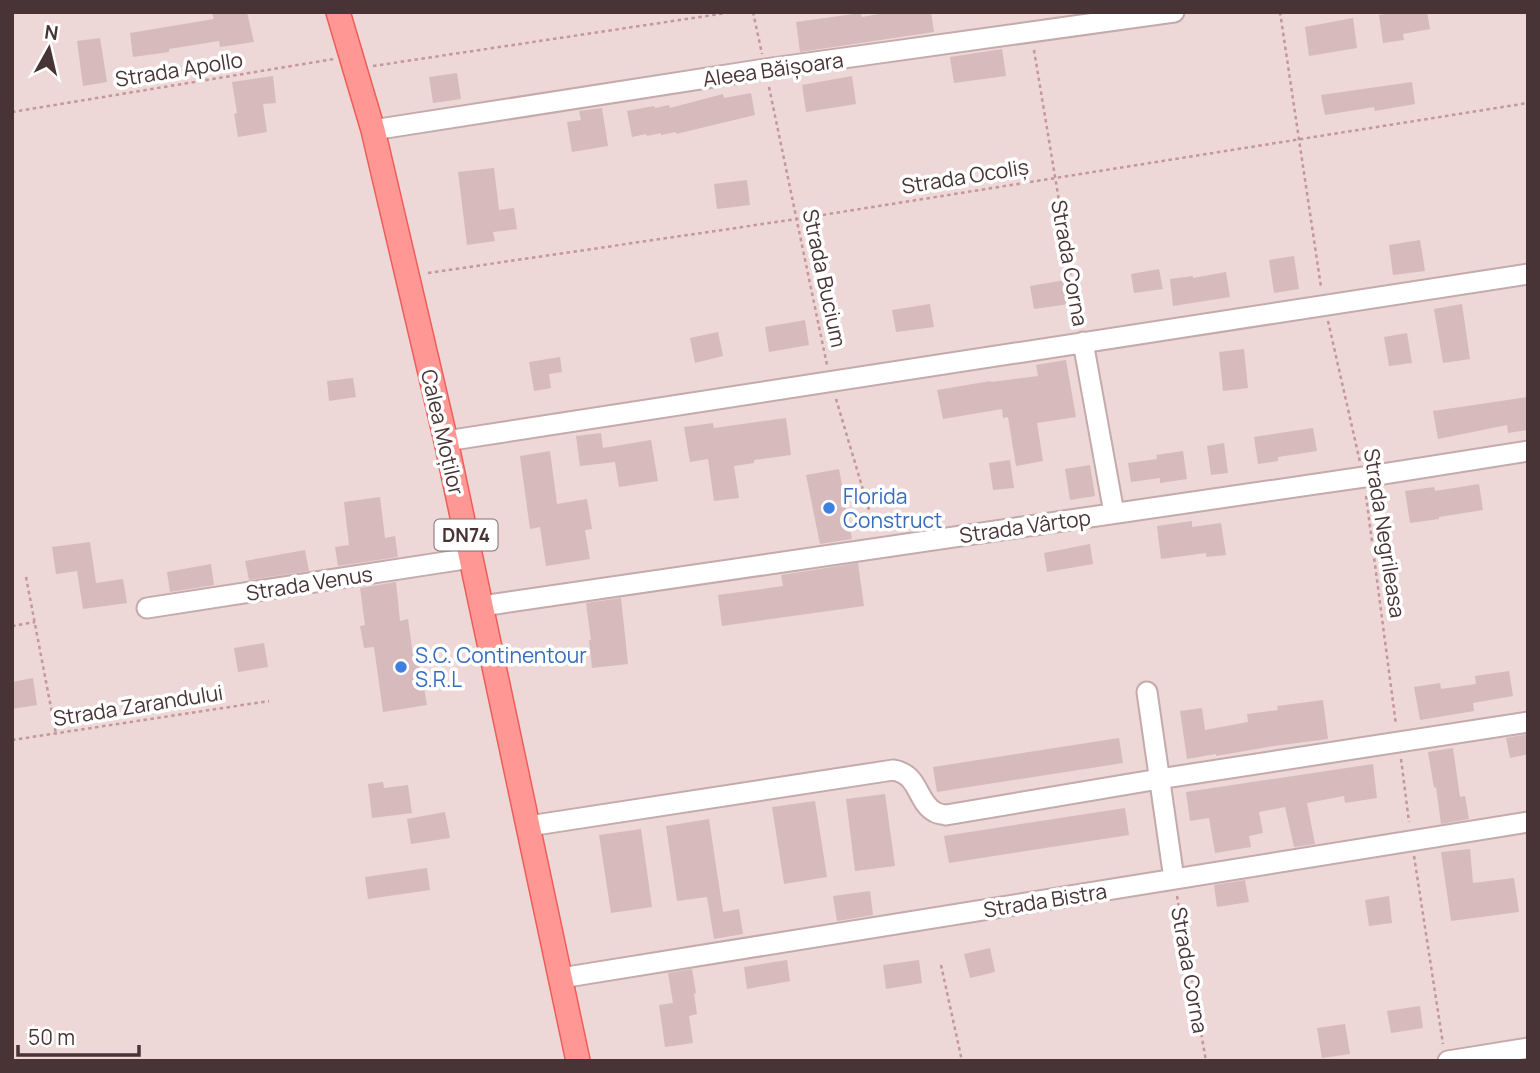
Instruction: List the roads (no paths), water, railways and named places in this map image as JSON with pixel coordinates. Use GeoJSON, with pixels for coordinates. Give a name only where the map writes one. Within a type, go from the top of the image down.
{"type":"FeatureCollection","features":[{"type":"Feature","properties":{"kind":"main road","name":"Calea Moților"},"geometry":{"type":"LineString","coordinates":[[338,12],[373,130],[446,441],[578,1061]]}},
{"type":"Feature","properties":{"kind":"street","name":"Aleea Băișoara"},"geometry":{"type":"LineString","coordinates":[[373,130],[765,69],[1174,12]]}},
{"type":"Feature","properties":{"kind":"street"},"geometry":{"type":"LineString","coordinates":[[446,441],[1528,274]]}},
{"type":"Feature","properties":{"kind":"street","name":"Strada Corna"},"geometry":{"type":"LineString","coordinates":[[1083,342],[1114,513]]}},
{"type":"Feature","properties":{"kind":"street","name":"Strada Vârtop"},"geometry":{"type":"LineString","coordinates":[[482,607],[1528,452]]}},
{"type":"Feature","properties":{"kind":"street","name":"Strada Venus"},"geometry":{"type":"LineString","coordinates":[[146,608],[471,558]]}},
{"type":"Feature","properties":{"kind":"street"},"geometry":{"type":"LineString","coordinates":[[1147,692],[1174,879]]}},
{"type":"Feature","properties":{"kind":"street"},"geometry":{"type":"LineString","coordinates":[[529,826],[893,770],[903,771],[933,811],[946,815],[1528,722]]}},
{"type":"Feature","properties":{"kind":"street","name":"Strada Bistra"},"geometry":{"type":"LineString","coordinates":[[561,978],[1528,822]]}},
{"type":"Feature","properties":{"kind":"street"},"geometry":{"type":"LineString","coordinates":[[1445,1054],[1528,1048]]}},
{"type":"Feature","properties":{"kind":"place","name":"Florida Construct"},"geometry":{"type":"Point","coordinates":[829,508]}},
{"type":"Feature","properties":{"kind":"place","name":"S.C. Continentour S.R.L"},"geometry":{"type":"Point","coordinates":[401,667]}}]}
